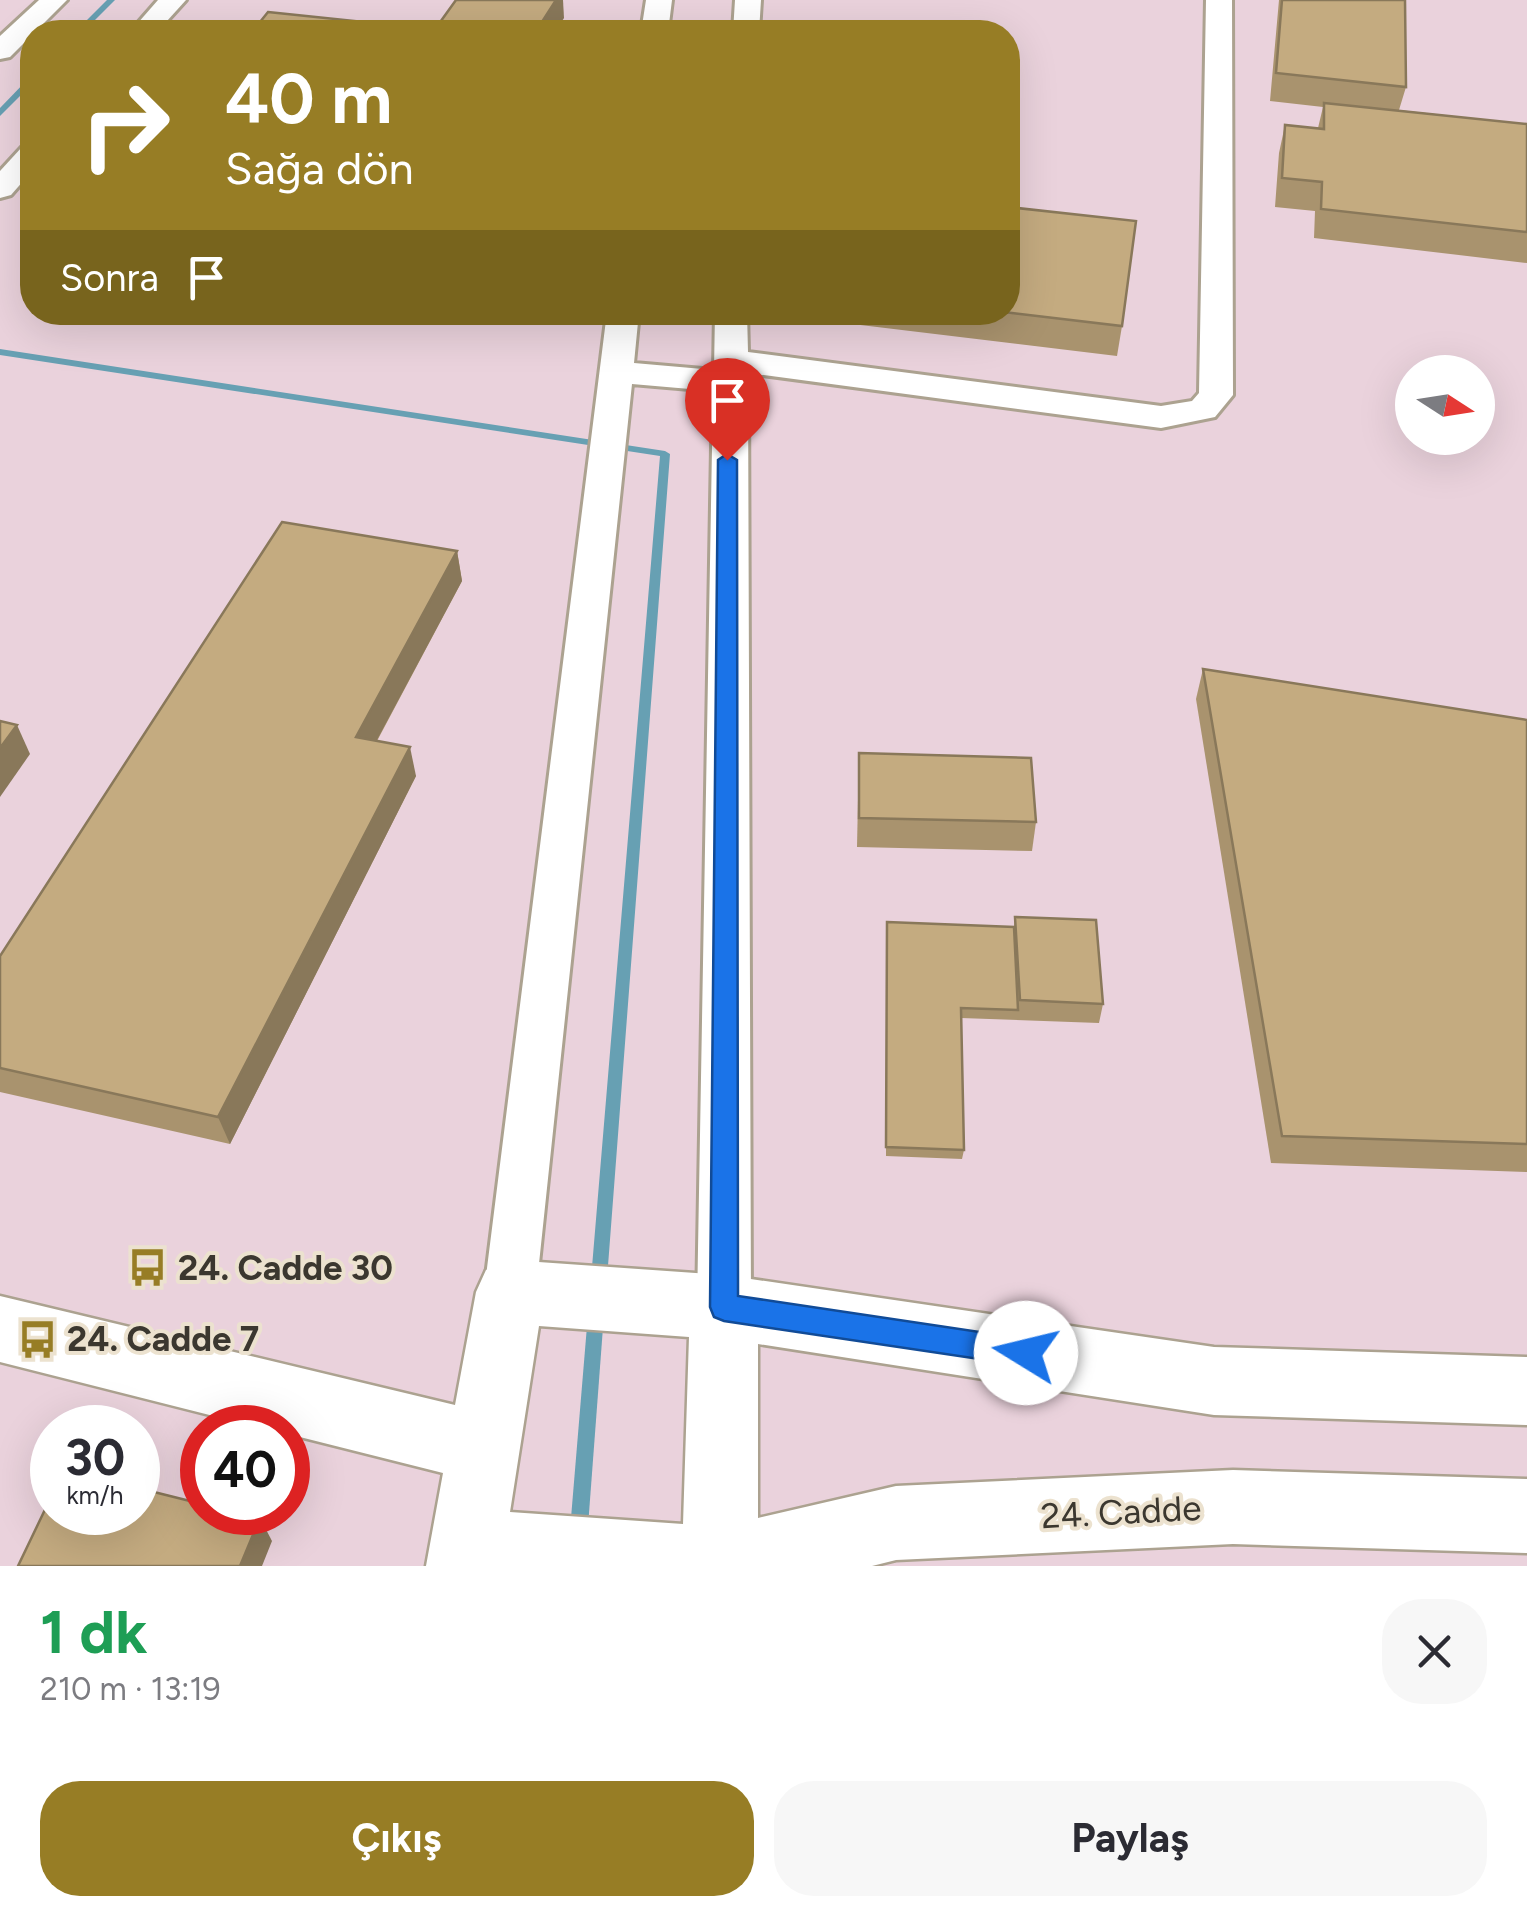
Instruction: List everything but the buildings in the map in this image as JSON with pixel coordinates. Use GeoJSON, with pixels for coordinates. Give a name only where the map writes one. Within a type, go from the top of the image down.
{"type":"FeatureCollection","features":[{"type":"Feature","properties":{"kind":"street"},"geometry":{"type":"LineString","coordinates":[[33,20],[54,0]]}},
{"type":"Feature","properties":{"kind":"street"},"geometry":{"type":"LineString","coordinates":[[154,20],[173,0]]}},
{"type":"Feature","properties":{"kind":"street"},"geometry":{"type":"LineString","coordinates":[[616,372],[728,371],[1161,417],[1202,410],[1216,395],[1219,0]]}},
{"type":"Feature","properties":{"kind":"street"},"geometry":{"type":"LineString","coordinates":[[0,51],[20,32]]}},
{"type":"Feature","properties":{"kind":"street"},"geometry":{"type":"LineString","coordinates":[[0,189],[20,166]]}},
{"type":"Feature","properties":{"kind":"street"},"geometry":{"type":"LineString","coordinates":[[466,1557],[510,1292],[621,325]]}},
{"type":"Feature","properties":{"kind":"street"},"geometry":{"type":"LineString","coordinates":[[720,1565],[730,325]]}},
{"type":"Feature","properties":{"kind":"street"},"geometry":{"type":"LineString","coordinates":[[510,1292],[724,1307],[1214,1381],[1527,1392]]}},
{"type":"Feature","properties":{"kind":"street"},"geometry":{"type":"LineString","coordinates":[[0,1330],[484,1448]]}},
{"type":"Feature","properties":{"kind":"street","name":"24. Cadde"},"geometry":{"type":"LineString","coordinates":[[466,1557],[720,1565],[896,1523],[1233,1507],[1527,1516]]}},
{"type":"Feature","properties":{"kind":"shaded area"},"geometry":{"type":"Polygon","coordinates":[[[0,0],[1527,0],[1527,1566],[0,1566],[0,0]]]}},
{"type":"Feature","properties":{"kind":"waterway"},"geometry":{"type":"LineString","coordinates":[[91,20],[111,0]]}},
{"type":"Feature","properties":{"kind":"waterway"},"geometry":{"type":"LineString","coordinates":[[0,113],[20,92]]}},
{"type":"Feature","properties":{"kind":"waterway"},"geometry":{"type":"LineString","coordinates":[[0,352],[665,454],[599,1279]]}},
{"type":"Feature","properties":{"kind":"waterway"},"geometry":{"type":"LineString","coordinates":[[576,1566],[596,1314]]}},
{"type":"Feature","properties":{"kind":"place","name":"24. Cadde 30"},"geometry":{"type":"Point","coordinates":[148,1268]}},
{"type":"Feature","properties":{"kind":"place","name":"24. Cadde 7"},"geometry":{"type":"Point","coordinates":[37,1339]}},
{"type":"Feature","properties":{"kind":"route"},"geometry":{"type":"LineString","coordinates":[[727,460],[724,1307],[1026,1353]]}}]}
